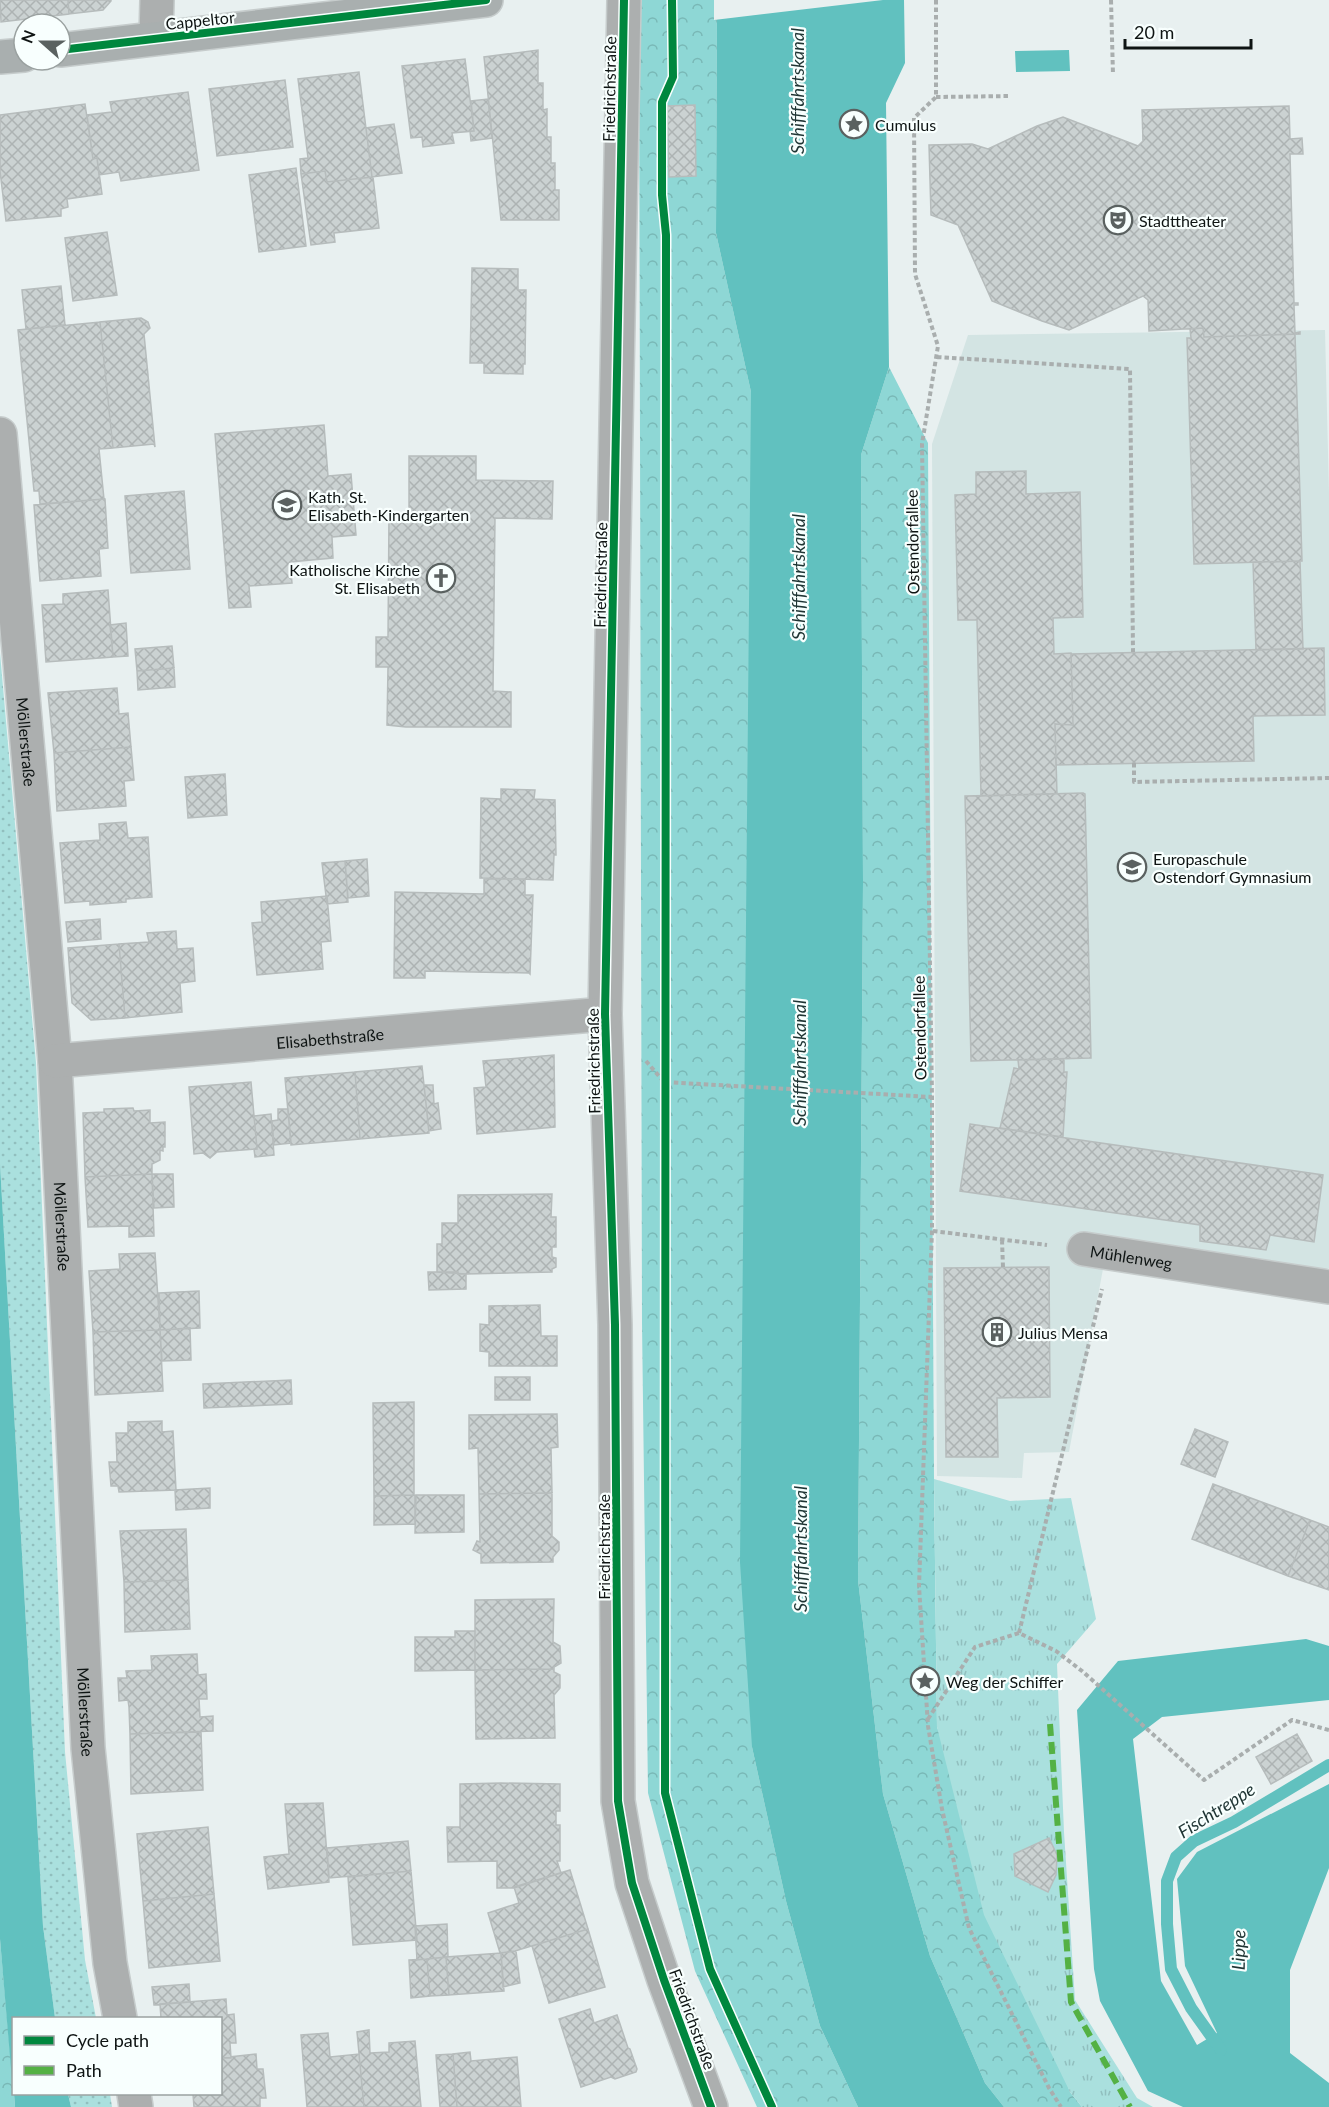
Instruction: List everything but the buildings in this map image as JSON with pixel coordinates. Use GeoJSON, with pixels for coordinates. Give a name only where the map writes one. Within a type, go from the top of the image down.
{"type":"FeatureCollection","features":[{"type":"Feature","properties":{"kind":"street"},"geometry":{"type":"LineString","coordinates":[[156,38],[157,0]]}},
{"type":"Feature","properties":{"kind":"street","name":"Cappeltor"},"geometry":{"type":"LineString","coordinates":[[72,48],[486,0]]}},
{"type":"Feature","properties":{"kind":"street","name":"Friedrichstraße"},"geometry":{"type":"LineString","coordinates":[[624,0],[605,1014],[615,1325],[618,1801],[632,1883],[664,1980],[711,2107]]}},
{"type":"Feature","properties":{"kind":"street","name":"Möllerstraße"},"geometry":{"type":"LineString","coordinates":[[0,434],[55,1061],[88,1748],[110,1963],[120,2017]]}},
{"type":"Feature","properties":{"kind":"street","name":"Elisabethstraße"},"geometry":{"type":"LineString","coordinates":[[55,1061],[605,1014]]}},
{"type":"Feature","properties":{"kind":"street","name":"Mühlenweg"},"geometry":{"type":"LineString","coordinates":[[1097,1251],[1329,1287]]}},
{"type":"Feature","properties":{"kind":"path"},"geometry":{"type":"LineString","coordinates":[[662,114],[662,102],[673,77],[672,0]]}},
{"type":"Feature","properties":{"kind":"path"},"geometry":{"type":"LineString","coordinates":[[936,0],[936,97],[1010,96]]}},
{"type":"Feature","properties":{"kind":"path"},"geometry":{"type":"LineString","coordinates":[[1111,0],[1113,75]]}},
{"type":"Feature","properties":{"kind":"path"},"geometry":{"type":"LineString","coordinates":[[662,172],[666,235],[664,1792],[710,1969],[772,2107]]}},
{"type":"Feature","properties":{"kind":"path"},"geometry":{"type":"LineString","coordinates":[[937,357],[1130,369],[1133,652]]}},
{"type":"Feature","properties":{"kind":"path"},"geometry":{"type":"LineString","coordinates":[[1134,764],[1134,782],[1329,778]]}},
{"type":"Feature","properties":{"kind":"path"},"geometry":{"type":"LineString","coordinates":[[664,1082],[932,1096]]}},
{"type":"Feature","properties":{"kind":"path"},"geometry":{"type":"LineString","coordinates":[[1002,1239],[1003,1267]]}},
{"type":"Feature","properties":{"kind":"path"},"geometry":{"type":"LineString","coordinates":[[1019,1633],[1066,1431],[1097,1251]]}},
{"type":"Feature","properties":{"kind":"path"},"geometry":{"type":"LineString","coordinates":[[927,1721],[975,1647],[1019,1633],[1056,1651],[1082,1671],[1204,1780],[1292,1720],[1329,1730]]}},
{"type":"Feature","properties":{"kind":"shaded area","name":"Europaschule Ostendorf Gymnasium"},"geometry":{"type":"Polygon","coordinates":[[[1325,330],[1329,493],[1329,1268],[1315,1272],[1108,1242],[1069,1452],[1024,1453],[1022,1478],[937,1476],[932,444],[968,335],[1325,330]]]}},
{"type":"Feature","properties":{"kind":"green space"},"geometry":{"type":"Polygon","coordinates":[[[639,0],[717,0],[716,233],[751,392],[752,1747],[786,1901],[820,2026],[858,2107],[757,2107],[695,1971],[648,1793],[642,1323],[639,0]]]}},
{"type":"Feature","properties":{"kind":"green space"},"geometry":{"type":"Polygon","coordinates":[[[889,367],[928,443],[937,1727],[1070,2092],[1082,2107],[1004,2107],[985,2083],[930,1956],[883,1794],[858,1580],[863,882],[861,455],[889,367]]]}},
{"type":"Feature","properties":{"kind":"green space"},"geometry":{"type":"Polygon","coordinates":[[[0,653],[36,1063],[65,1752],[85,1960],[96,2017],[55,2017],[43,1926],[0,1164],[0,653]]]}},
{"type":"Feature","properties":{"kind":"green space"},"geometry":{"type":"Polygon","coordinates":[[[934,1479],[1010,1501],[1071,1498],[1096,1619],[1057,1664],[1064,1832],[1075,2000],[1137,2098],[1153,2107],[1082,2107],[1070,2092],[984,1915],[937,1727],[934,1479]]]}},
{"type":"Feature","properties":{"kind":"green space"},"geometry":{"type":"Polygon","coordinates":[[[0,1939],[12,2095],[14,2095],[15,2107],[0,2107],[0,1939]]]}},
{"type":"Feature","properties":{"kind":"green space"},"geometry":{"type":"Polygon","coordinates":[[[68,2095],[110,2095],[112,2107],[71,2107],[68,2095]]]}},
{"type":"Feature","properties":{"kind":"water","name":"Schifffahrtskanal"},"geometry":{"type":"Polygon","coordinates":[[[717,0],[904,0],[905,63],[886,103],[889,367],[861,455],[863,882],[858,1580],[883,1794],[930,1956],[985,2083],[1004,2107],[858,2107],[820,2026],[786,1901],[752,1747],[740,1562],[751,392],[716,233],[717,0]]]}},
{"type":"Feature","properties":{"kind":"water"},"geometry":{"type":"Polygon","coordinates":[[[1069,50],[1070,71],[1016,72],[1015,51],[1069,50]]]}},
{"type":"Feature","properties":{"kind":"water"},"geometry":{"type":"Polygon","coordinates":[[[0,1164],[43,1926],[55,2017],[12,2017],[12,2080],[0,1939],[0,1164]]]}},
{"type":"Feature","properties":{"kind":"water","name":"Lippe"},"geometry":{"type":"Polygon","coordinates":[[[1306,1639],[1329,1646],[1329,1700],[1162,1717],[1133,1739],[1161,1981],[1197,2045],[1217,2033],[1185,1966],[1177,1879],[1197,1852],[1329,1784],[1329,1868],[1290,1970],[1290,2053],[1329,2083],[1329,2107],[1183,2107],[1148,2091],[1100,2001],[1094,1969],[1077,1710],[1118,1661],[1306,1639]]]}},
{"type":"Feature","properties":{"kind":"water"},"geometry":{"type":"Polygon","coordinates":[[[14,2095],[68,2095],[71,2107],[15,2107],[14,2095]]]}},
{"type":"Feature","properties":{"kind":"pier"},"geometry":{"type":"Polygon","coordinates":[[[714,0],[883,0],[714,20],[714,0]]]}},
{"type":"Feature","properties":{"kind":"waterway","name":"Fischtreppe"},"geometry":{"type":"LineString","coordinates":[[1221,2050],[1191,2008],[1171,1969],[1167,1924],[1167,1881],[1176,1857],[1194,1841],[1234,1822],[1329,1765]]}},
{"type":"Feature","properties":{"kind":"marked path"},"geometry":{"type":"LineString","coordinates":[[1050,1724],[1071,2002],[1130,2107]]}},
{"type":"Feature","properties":{"kind":"cycle path"},"geometry":{"type":"LineString","coordinates":[[72,49],[486,0]]}},
{"type":"Feature","properties":{"kind":"cycle path"},"geometry":{"type":"LineString","coordinates":[[624,0],[605,1014],[615,1325],[618,1801],[632,1883],[664,1980],[711,2107]]}},
{"type":"Feature","properties":{"kind":"cycle path"},"geometry":{"type":"LineString","coordinates":[[672,0],[673,77],[662,102],[662,195],[666,235],[665,1793],[710,1969],[772,2107]]}},
{"type":"Feature","properties":{"kind":"place","name":"Cumulus"},"geometry":{"type":"Point","coordinates":[854,124]}},
{"type":"Feature","properties":{"kind":"place","name":"Stadttheater"},"geometry":{"type":"Point","coordinates":[1118,220]}},
{"type":"Feature","properties":{"kind":"place","name":"Kath. St. Elisabeth-Kindergarten"},"geometry":{"type":"Point","coordinates":[287,505]}},
{"type":"Feature","properties":{"kind":"place","name":"Katholische Kirche St. Elisabeth"},"geometry":{"type":"Point","coordinates":[441,578]}},
{"type":"Feature","properties":{"kind":"place","name":"Europaschule Ostendorf Gymnasium"},"geometry":{"type":"Point","coordinates":[1132,867]}},
{"type":"Feature","properties":{"kind":"place","name":"Julius Mensa"},"geometry":{"type":"Point","coordinates":[997,1332]}},
{"type":"Feature","properties":{"kind":"place","name":"Weg der Schiffer"},"geometry":{"type":"Point","coordinates":[925,1681]}}]}
